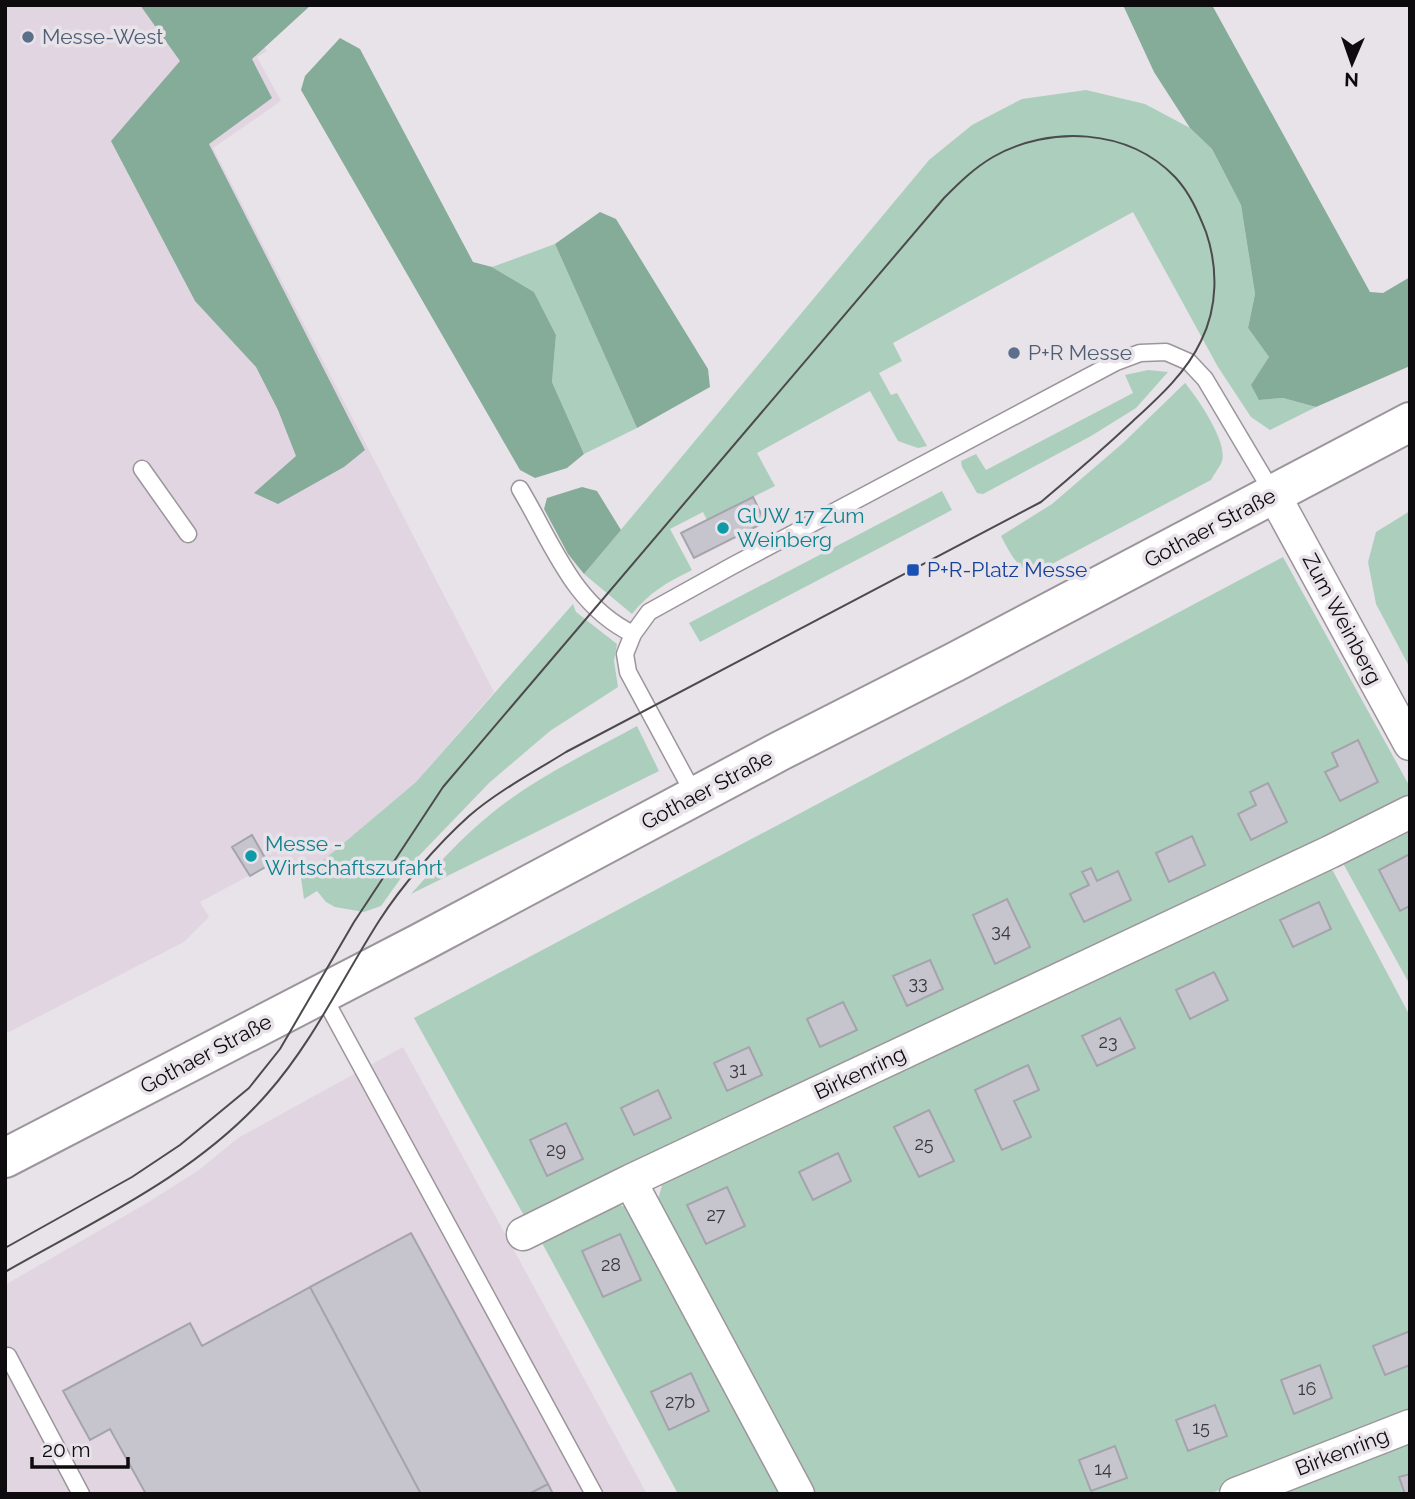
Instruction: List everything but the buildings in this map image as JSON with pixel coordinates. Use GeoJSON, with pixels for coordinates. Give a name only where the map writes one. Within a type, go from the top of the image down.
{"type":"FeatureCollection","features":[{"type":"Feature","properties":{"kind":"main road","name":"Gothaer Straße"},"geometry":{"type":"LineString","coordinates":[[5,1158],[1410,422]]}},
{"type":"Feature","properties":{"kind":"street","name":"Zum Weinberg"},"geometry":{"type":"LineString","coordinates":[[1274,495],[1410,744]]}},
{"type":"Feature","properties":{"kind":"street","name":"Birkenring"},"geometry":{"type":"LineString","coordinates":[[523,1234],[1410,812]]}},
{"type":"Feature","properties":{"kind":"street"},"geometry":{"type":"LineString","coordinates":[[630,1181],[798,1494]]}},
{"type":"Feature","properties":{"kind":"street","name":"Birkenring"},"geometry":{"type":"LineString","coordinates":[[1236,1494],[1410,1426]]}},
{"type":"Feature","properties":{"kind":"lane"},"geometry":{"type":"LineString","coordinates":[[695,796],[628,672],[625,654],[633,634],[649,612],[1116,362],[1140,353],[1166,352],[1189,362],[1205,379],[1274,495]]}},
{"type":"Feature","properties":{"kind":"lane"},"geometry":{"type":"LineString","coordinates":[[142,470],[188,534]]}},
{"type":"Feature","properties":{"kind":"lane"},"geometry":{"type":"LineString","coordinates":[[520,489],[578,589],[612,624],[633,634]]}},
{"type":"Feature","properties":{"kind":"lane"},"geometry":{"type":"LineString","coordinates":[[321,993],[594,1494]]}},
{"type":"Feature","properties":{"kind":"lane"},"geometry":{"type":"LineString","coordinates":[[5,1357],[8,1356],[82,1494]]}},
{"type":"Feature","properties":{"kind":"shaded area"},"geometry":{"type":"Polygon","coordinates":[[[5,5],[234,5],[267,51],[257,57],[281,101],[213,148],[494,692],[416,782],[320,863],[269,865],[200,902],[209,917],[184,942],[5,1034],[5,5]]]}},
{"type":"Feature","properties":{"kind":"shaded area"},"geometry":{"type":"Polygon","coordinates":[[[403,1047],[647,1494],[5,1494],[5,1285],[147,1203],[199,1170],[238,1138],[403,1047]]]}},
{"type":"Feature","properties":{"kind":"green space"},"geometry":{"type":"Polygon","coordinates":[[[140,5],[311,5],[252,59],[272,98],[209,144],[365,450],[344,467],[278,504],[254,493],[296,456],[278,410],[256,367],[195,301],[111,141],[180,61],[140,5]]]}},
{"type":"Feature","properties":{"kind":"green space"},"geometry":{"type":"Polygon","coordinates":[[[1123,5],[1212,5],[1370,292],[1383,293],[1410,277],[1410,366],[1316,407],[1283,398],[1259,400],[1251,385],[1269,357],[1248,328],[1255,294],[1241,205],[1212,149],[1190,128],[1154,72],[1123,5]]]}},
{"type":"Feature","properties":{"kind":"green space"},"geometry":{"type":"Polygon","coordinates":[[[340,38],[360,49],[473,262],[492,267],[534,292],[556,335],[552,382],[584,454],[567,468],[535,478],[520,470],[301,90],[305,76],[340,38]]]}},
{"type":"Feature","properties":{"kind":"green space"},"geometry":{"type":"Polygon","coordinates":[[[1086,90],[1145,104],[1190,128],[1212,149],[1241,205],[1255,294],[1248,328],[1269,357],[1259,400],[1283,398],[1316,407],[1270,430],[1251,417],[1218,367],[1133,212],[893,343],[902,361],[879,373],[891,395],[897,393],[927,446],[918,448],[898,441],[870,391],[757,453],[775,486],[707,520],[703,512],[670,529],[692,570],[659,589],[632,614],[584,574],[929,160],[972,125],[1022,99],[1086,90]]]}},
{"type":"Feature","properties":{"kind":"green space"},"geometry":{"type":"Polygon","coordinates":[[[600,212],[616,219],[708,369],[710,387],[637,428],[555,244],[600,212]]]}},
{"type":"Feature","properties":{"kind":"green space"},"geometry":{"type":"Polygon","coordinates":[[[555,244],[637,428],[584,454],[552,382],[556,335],[534,292],[492,267],[555,244]]]}},
{"type":"Feature","properties":{"kind":"green space"},"geometry":{"type":"Polygon","coordinates":[[[1148,370],[1168,372],[1136,408],[1091,436],[983,494],[977,493],[961,461],[976,454],[986,470],[1133,393],[1125,375],[1148,370]]]}},
{"type":"Feature","properties":{"kind":"green space"},"geometry":{"type":"Polygon","coordinates":[[[1185,383],[1204,409],[1223,453],[1222,461],[1211,480],[1033,574],[1022,567],[1001,536],[1052,504],[1123,443],[1185,383]]]}},
{"type":"Feature","properties":{"kind":"green space"},"geometry":{"type":"Polygon","coordinates":[[[582,487],[597,491],[621,530],[584,574],[568,554],[544,509],[547,498],[582,487]]]}},
{"type":"Feature","properties":{"kind":"green space"},"geometry":{"type":"Polygon","coordinates":[[[942,491],[952,510],[700,642],[689,623],[942,491]]]}},
{"type":"Feature","properties":{"kind":"green space"},"geometry":{"type":"Polygon","coordinates":[[[1410,511],[1410,668],[1376,604],[1368,562],[1376,532],[1410,511]]]}},
{"type":"Feature","properties":{"kind":"green space"},"geometry":{"type":"Polygon","coordinates":[[[1283,557],[1410,787],[1410,800],[527,1221],[414,1018],[1283,557]]]}},
{"type":"Feature","properties":{"kind":"green space"},"geometry":{"type":"Polygon","coordinates":[[[573,604],[576,612],[617,644],[614,661],[618,687],[550,731],[489,783],[411,864],[381,906],[364,912],[335,907],[326,902],[317,891],[304,899],[299,864],[320,863],[416,782],[573,604]]]}},
{"type":"Feature","properties":{"kind":"green space"},"geometry":{"type":"Polygon","coordinates":[[[637,726],[659,771],[411,894],[460,842],[509,800],[562,766],[637,726]]]}},
{"type":"Feature","properties":{"kind":"green space"},"geometry":{"type":"Polygon","coordinates":[[[1410,829],[1410,985],[1344,865],[1347,857],[1410,829]]]}},
{"type":"Feature","properties":{"kind":"green space"},"geometry":{"type":"Polygon","coordinates":[[[1325,866],[1333,871],[1410,1016],[1410,1415],[1209,1494],[815,1494],[657,1203],[663,1182],[1325,866]]]}},
{"type":"Feature","properties":{"kind":"green space"},"geometry":{"type":"Polygon","coordinates":[[[617,1204],[634,1210],[785,1494],[678,1494],[541,1241],[617,1204]]]}},
{"type":"Feature","properties":{"kind":"green space"},"geometry":{"type":"Polygon","coordinates":[[[1410,1443],[1410,1494],[1278,1494],[1410,1443]]]}},
{"type":"Feature","properties":{"kind":"tram line"},"geometry":{"type":"LineString","coordinates":[[5,1248],[132,1177],[180,1145],[249,1088],[280,1049],[354,922],[443,787],[961,181],[986,161],[1015,147],[1063,136],[1112,141],[1135,149],[1156,161],[1175,177],[1197,210],[1210,245],[1214,273],[1213,301],[1207,328],[1188,364],[1142,412],[1041,502],[566,752],[480,807],[445,839],[398,893],[299,1053],[267,1094],[239,1122],[209,1148],[144,1194],[5,1272]]}},
{"type":"Feature","properties":{"kind":"place","name":"Messe-West"},"geometry":{"type":"Point","coordinates":[28,37]}},
{"type":"Feature","properties":{"kind":"place","name":"P+R Messe"},"geometry":{"type":"Point","coordinates":[1014,353]}},
{"type":"Feature","properties":{"kind":"place","name":"GUW 17 Zum Weinberg"},"geometry":{"type":"Point","coordinates":[723,528]}},
{"type":"Feature","properties":{"kind":"place","name":"P+R-Platz Messe"},"geometry":{"type":"Point","coordinates":[913,570]}},
{"type":"Feature","properties":{"kind":"place","name":"Messe - Wirtschaftszufahrt"},"geometry":{"type":"Point","coordinates":[251,856]}}]}
